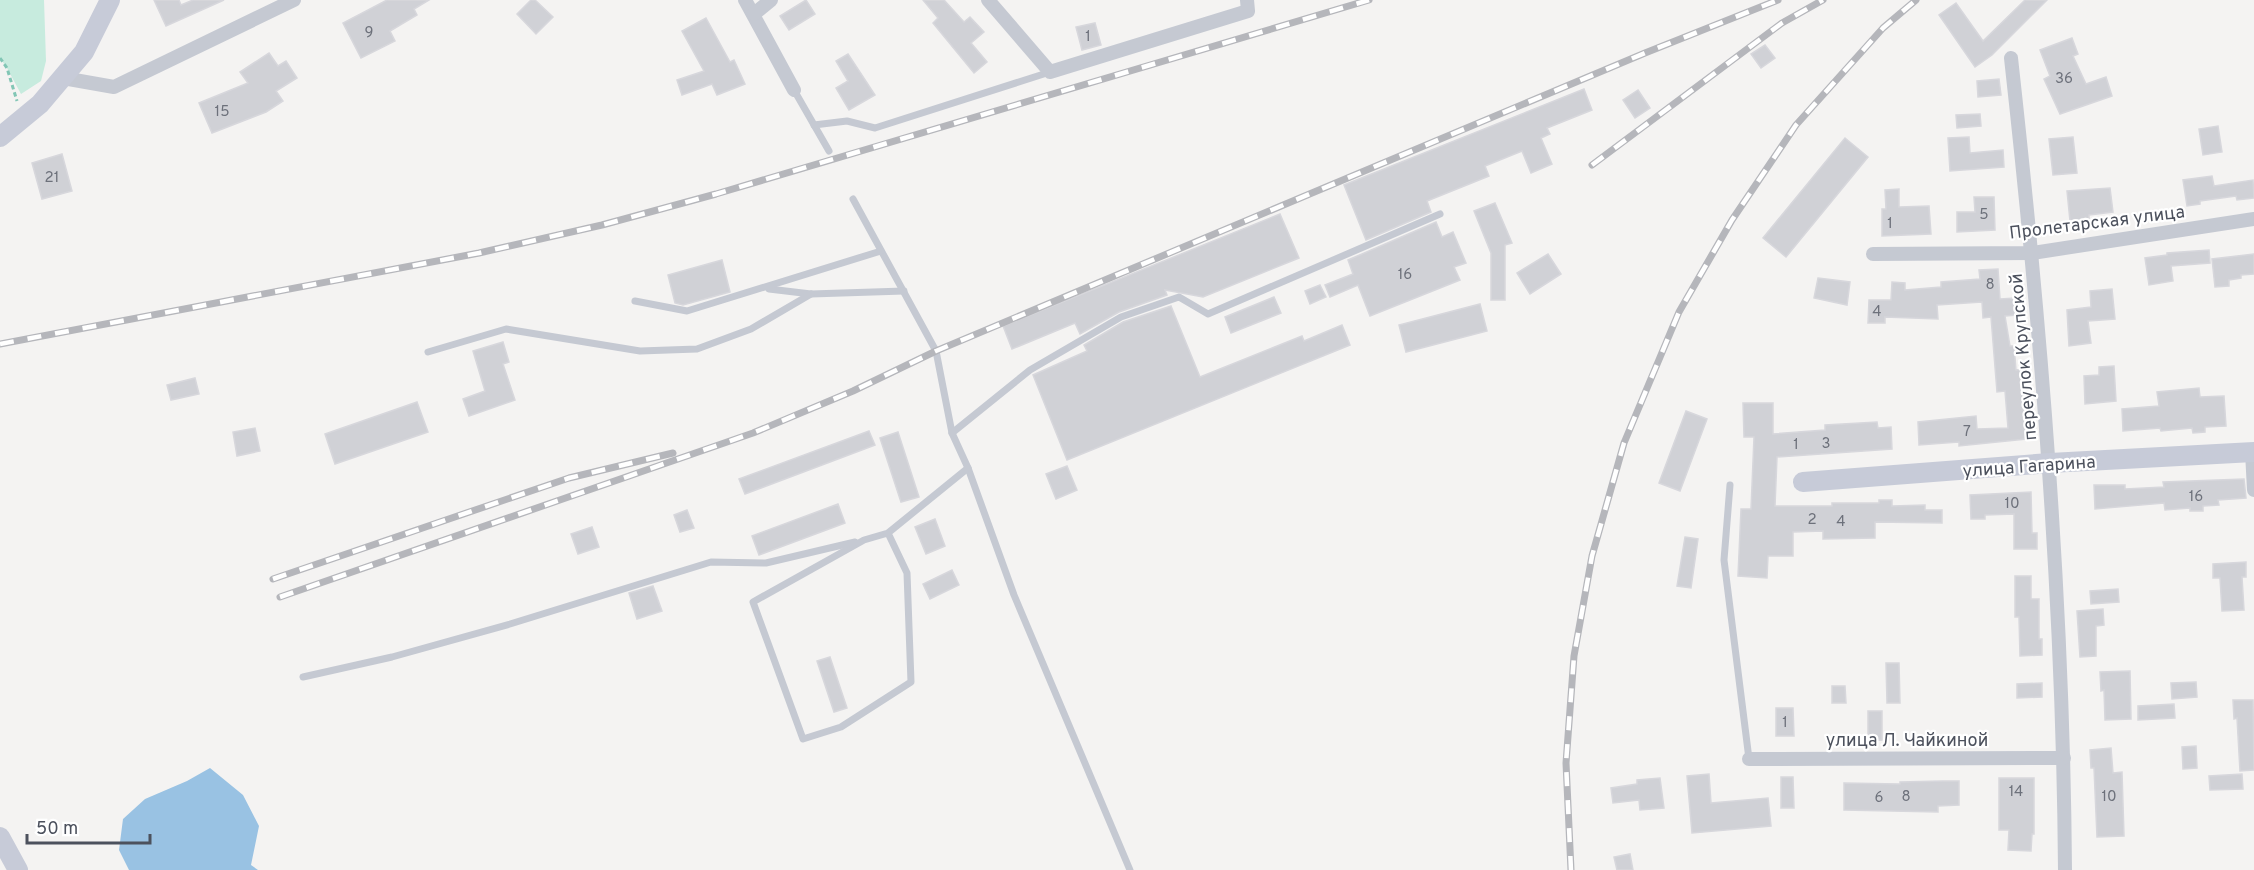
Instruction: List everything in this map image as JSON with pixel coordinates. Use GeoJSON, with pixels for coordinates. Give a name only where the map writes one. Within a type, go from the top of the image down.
{"type":"FeatureCollection","features":[{"type":"Feature","properties":{"kind":"street"},"geometry":{"type":"LineString","coordinates":[[0,137],[40,105],[84,52],[110,0]]}},
{"type":"Feature","properties":{"kind":"street"},"geometry":{"type":"LineString","coordinates":[[63,78],[114,87],[294,0]]}},
{"type":"Feature","properties":{"kind":"street"},"geometry":{"type":"LineString","coordinates":[[746,0],[794,90]]}},
{"type":"Feature","properties":{"kind":"street"},"geometry":{"type":"LineString","coordinates":[[754,14],[771,0]]}},
{"type":"Feature","properties":{"kind":"street"},"geometry":{"type":"LineString","coordinates":[[988,0],[1050,72],[1247,6]]}},
{"type":"Feature","properties":{"kind":"street","name":"переулок Крупской"},"geometry":{"type":"LineString","coordinates":[[2011,58],[2032,253],[2050,464],[2064,758],[2065,870]]}},
{"type":"Feature","properties":{"kind":"street","name":"Пролетарская улица"},"geometry":{"type":"LineString","coordinates":[[1873,254],[2032,253],[2254,219]]}},
{"type":"Feature","properties":{"kind":"street"},"geometry":{"type":"LineString","coordinates":[[2253,452],[2254,490]]}},
{"type":"Feature","properties":{"kind":"street","name":"улица Гагарина"},"geometry":{"type":"LineString","coordinates":[[1803,482],[2253,452]]}},
{"type":"Feature","properties":{"kind":"street","name":"улица Л. Чайкиной"},"geometry":{"type":"LineString","coordinates":[[1749,759],[2064,758]]}},
{"type":"Feature","properties":{"kind":"street"},"geometry":{"type":"LineString","coordinates":[[0,837],[18,870]]}},
{"type":"Feature","properties":{"kind":"lane"},"geometry":{"type":"LineString","coordinates":[[814,125],[847,121],[875,128],[1050,72]]}},
{"type":"Feature","properties":{"kind":"lane"},"geometry":{"type":"LineString","coordinates":[[794,90],[829,151]]}},
{"type":"Feature","properties":{"kind":"lane"},"geometry":{"type":"LineString","coordinates":[[853,199],[936,351],[952,433],[968,468],[1014,595],[1130,870]]}},
{"type":"Feature","properties":{"kind":"lane"},"geometry":{"type":"LineString","coordinates":[[952,433],[1030,370],[1121,317],[1179,297],[1208,314],[1440,214]]}},
{"type":"Feature","properties":{"kind":"lane"},"geometry":{"type":"LineString","coordinates":[[635,301],[687,311],[882,251]]}},
{"type":"Feature","properties":{"kind":"lane"},"geometry":{"type":"LineString","coordinates":[[765,288],[811,294],[904,291]]}},
{"type":"Feature","properties":{"kind":"lane"},"geometry":{"type":"LineString","coordinates":[[428,352],[506,329],[640,351],[697,349],[752,329],[811,294]]}},
{"type":"Feature","properties":{"kind":"lane"},"geometry":{"type":"LineString","coordinates":[[303,677],[393,657],[500,627],[711,562],[766,563],[888,533],[968,468]]}},
{"type":"Feature","properties":{"kind":"lane"},"geometry":{"type":"LineString","coordinates":[[1730,485],[1724,560],[1749,759]]}},
{"type":"Feature","properties":{"kind":"lane"},"geometry":{"type":"LineString","coordinates":[[864,540],[753,602],[803,739],[841,727],[911,682],[907,573],[888,533]]}},
{"type":"Feature","properties":{"kind":"path"},"geometry":{"type":"LineString","coordinates":[[0,58],[7,68],[22,120]]}},
{"type":"Feature","properties":{"kind":"green space"},"geometry":{"type":"Polygon","coordinates":[[[0,0],[44,0],[46,61],[41,81],[21,94],[0,58],[0,0]]]}},
{"type":"Feature","properties":{"kind":"water"},"geometry":{"type":"Polygon","coordinates":[[[210,768],[243,795],[259,826],[251,865],[258,870],[129,870],[119,850],[123,819],[145,799],[187,781],[210,768]]]}},
{"type":"Feature","properties":{"kind":"building"},"geometry":{"type":"Polygon","coordinates":[[[154,0],[179,0],[181,5],[193,0],[224,0],[166,26],[154,0]]]}},
{"type":"Feature","properties":{"kind":"building"},"geometry":{"type":"Polygon","coordinates":[[[387,0],[429,0],[414,9],[417,15],[390,31],[395,41],[361,58],[343,23],[387,0]]]}},
{"type":"Feature","properties":{"kind":"building"},"geometry":{"type":"Polygon","coordinates":[[[531,0],[535,0],[553,17],[536,34],[517,14],[531,0]]]}},
{"type":"Feature","properties":{"kind":"building"},"geometry":{"type":"Polygon","coordinates":[[[806,0],[815,14],[789,30],[780,16],[806,0]]]}},
{"type":"Feature","properties":{"kind":"building"},"geometry":{"type":"Polygon","coordinates":[[[923,0],[944,0],[964,22],[970,17],[984,32],[971,43],[987,62],[974,73],[933,23],[938,18],[923,0]]]}},
{"type":"Feature","properties":{"kind":"building"},"geometry":{"type":"Polygon","coordinates":[[[2025,0],[2047,0],[1992,55],[1975,67],[1939,15],[1956,3],[1983,41],[2025,0]]]}},
{"type":"Feature","properties":{"kind":"building"},"geometry":{"type":"Polygon","coordinates":[[[706,18],[730,62],[734,60],[745,84],[717,95],[712,84],[682,95],[677,80],[704,71],[682,31],[706,18]]]}},
{"type":"Feature","properties":{"kind":"building"},"geometry":{"type":"Polygon","coordinates":[[[1095,23],[1101,45],[1082,50],[1076,27],[1095,23]]]}},
{"type":"Feature","properties":{"kind":"building"},"geometry":{"type":"Polygon","coordinates":[[[2072,38],[2078,54],[2073,56],[2086,84],[2106,77],[2112,96],[2060,114],[2044,79],[2050,76],[2040,50],[2072,38]]]}},
{"type":"Feature","properties":{"kind":"building"},"geometry":{"type":"Polygon","coordinates":[[[1765,45],[1775,58],[1761,68],[1751,54],[1765,45]]]}},
{"type":"Feature","properties":{"kind":"building"},"geometry":{"type":"Polygon","coordinates":[[[269,53],[278,66],[286,61],[297,78],[276,91],[283,101],[266,112],[212,133],[199,103],[248,83],[240,72],[269,53]]]}},
{"type":"Feature","properties":{"kind":"building"},"geometry":{"type":"Polygon","coordinates":[[[848,54],[875,95],[849,110],[836,88],[848,81],[836,61],[848,54]]]}},
{"type":"Feature","properties":{"kind":"building"},"geometry":{"type":"Polygon","coordinates":[[[1999,79],[2001,95],[1978,97],[1977,81],[1999,79]]]}},
{"type":"Feature","properties":{"kind":"building"},"geometry":{"type":"Polygon","coordinates":[[[1584,89],[1592,110],[1547,128],[1550,134],[1541,138],[1552,164],[1531,173],[1522,151],[1485,166],[1489,176],[1427,201],[1431,212],[1366,240],[1344,185],[1584,89]]]}},
{"type":"Feature","properties":{"kind":"building"},"geometry":{"type":"Polygon","coordinates":[[[1638,90],[1650,108],[1635,118],[1623,100],[1638,90]]]}},
{"type":"Feature","properties":{"kind":"building"},"geometry":{"type":"Polygon","coordinates":[[[1980,114],[1981,126],[1957,128],[1956,115],[1980,114]]]}},
{"type":"Feature","properties":{"kind":"building"},"geometry":{"type":"Polygon","coordinates":[[[2218,126],[2222,152],[2203,155],[2199,129],[2218,126]]]}},
{"type":"Feature","properties":{"kind":"building"},"geometry":{"type":"Polygon","coordinates":[[[1969,137],[1970,153],[2003,150],[2004,167],[1950,171],[1948,138],[1969,137]]]}},
{"type":"Feature","properties":{"kind":"building"},"geometry":{"type":"Polygon","coordinates":[[[2073,137],[2077,173],[2053,175],[2049,139],[2073,137]]]}},
{"type":"Feature","properties":{"kind":"building"},"geometry":{"type":"Polygon","coordinates":[[[1845,138],[1868,157],[1786,257],[1763,238],[1845,138]]]}},
{"type":"Feature","properties":{"kind":"building"},"geometry":{"type":"Polygon","coordinates":[[[62,154],[72,191],[42,199],[32,163],[62,154]]]}},
{"type":"Feature","properties":{"kind":"building"},"geometry":{"type":"Polygon","coordinates":[[[2212,176],[2214,186],[2253,180],[2254,198],[2237,200],[2236,196],[2200,201],[2200,204],[2187,206],[2183,180],[2212,176]]]}},
{"type":"Feature","properties":{"kind":"building"},"geometry":{"type":"Polygon","coordinates":[[[2110,188],[2113,212],[2089,215],[2089,219],[2070,221],[2067,191],[2110,188]]]}},
{"type":"Feature","properties":{"kind":"building"},"geometry":{"type":"Polygon","coordinates":[[[1899,189],[1899,207],[1929,206],[1931,234],[1882,236],[1882,209],[1886,209],[1885,190],[1899,189]]]}},
{"type":"Feature","properties":{"kind":"building"},"geometry":{"type":"Polygon","coordinates":[[[1974,197],[1994,197],[1995,230],[1957,232],[1957,212],[1975,212],[1974,197]]]}},
{"type":"Feature","properties":{"kind":"building"},"geometry":{"type":"Polygon","coordinates":[[[1495,203],[1512,243],[1505,245],[1505,300],[1491,300],[1491,253],[1474,211],[1495,203]]]}},
{"type":"Feature","properties":{"kind":"building"},"geometry":{"type":"Polygon","coordinates":[[[1280,214],[1299,258],[1203,297],[1165,290],[1167,295],[1119,312],[1080,334],[1075,323],[1012,349],[1003,326],[1280,214]]]}},
{"type":"Feature","properties":{"kind":"building"},"geometry":{"type":"Polygon","coordinates":[[[1436,222],[1442,237],[1453,232],[1466,263],[1454,267],[1460,280],[1370,316],[1358,285],[1330,297],[1325,285],[1353,274],[1348,260],[1436,222]]]}},
{"type":"Feature","properties":{"kind":"building"},"geometry":{"type":"Polygon","coordinates":[[[2209,250],[2210,263],[2171,266],[2173,281],[2149,285],[2145,258],[2167,255],[2167,253],[2209,250]]]}},
{"type":"Feature","properties":{"kind":"building"},"geometry":{"type":"Polygon","coordinates":[[[1548,254],[1561,274],[1530,294],[1517,273],[1548,254]]]}},
{"type":"Feature","properties":{"kind":"building"},"geometry":{"type":"Polygon","coordinates":[[[2254,254],[2254,274],[2241,275],[2241,278],[2229,280],[2229,286],[2215,287],[2212,259],[2254,254]]]}},
{"type":"Feature","properties":{"kind":"building"},"geometry":{"type":"Polygon","coordinates":[[[722,260],[730,292],[683,305],[675,303],[668,275],[722,260]]]}},
{"type":"Feature","properties":{"kind":"building"},"geometry":{"type":"Polygon","coordinates":[[[1998,269],[2000,299],[2015,298],[2017,315],[2005,316],[2010,346],[2014,346],[2016,370],[2025,369],[2029,408],[2024,408],[2026,439],[1959,446],[1959,442],[1919,445],[1918,422],[1976,416],[1977,429],[2008,428],[2005,391],[1997,392],[1991,317],[1983,318],[1982,302],[1937,305],[1938,319],[1885,317],[1885,323],[1868,323],[1869,300],[1891,300],[1892,282],[1905,283],[1905,290],[1941,287],[1941,282],[1980,279],[1979,270],[1998,269]]]}},
{"type":"Feature","properties":{"kind":"building"},"geometry":{"type":"Polygon","coordinates":[[[1818,278],[1850,282],[1847,305],[1814,298],[1818,278]]]}},
{"type":"Feature","properties":{"kind":"building"},"geometry":{"type":"Polygon","coordinates":[[[1320,285],[1326,297],[1310,304],[1305,291],[1320,285]]]}},
{"type":"Feature","properties":{"kind":"building"},"geometry":{"type":"Polygon","coordinates":[[[2112,289],[2115,319],[2088,321],[2091,343],[2069,346],[2067,310],[2091,307],[2090,291],[2112,289]]]}},
{"type":"Feature","properties":{"kind":"building"},"geometry":{"type":"Polygon","coordinates":[[[1274,297],[1281,313],[1231,333],[1225,317],[1274,297]]]}},
{"type":"Feature","properties":{"kind":"building"},"geometry":{"type":"Polygon","coordinates":[[[1480,304],[1487,331],[1406,352],[1399,325],[1480,304]]]}},
{"type":"Feature","properties":{"kind":"building"},"geometry":{"type":"Polygon","coordinates":[[[1171,306],[1200,377],[1302,336],[1304,341],[1342,325],[1350,345],[1067,460],[1033,375],[1087,351],[1084,345],[1123,322],[1171,306]]]}},
{"type":"Feature","properties":{"kind":"building"},"geometry":{"type":"Polygon","coordinates":[[[503,342],[509,362],[503,364],[515,400],[469,416],[463,399],[485,391],[473,351],[503,342]]]}},
{"type":"Feature","properties":{"kind":"building"},"geometry":{"type":"Polygon","coordinates":[[[2114,366],[2116,401],[2085,404],[2084,376],[2099,375],[2099,367],[2114,366]]]}},
{"type":"Feature","properties":{"kind":"building"},"geometry":{"type":"Polygon","coordinates":[[[195,378],[199,394],[171,400],[167,385],[195,378]]]}},
{"type":"Feature","properties":{"kind":"building"},"geometry":{"type":"Polygon","coordinates":[[[2199,388],[2200,397],[2224,396],[2226,426],[2205,427],[2205,432],[2193,433],[2192,428],[2123,431],[2122,409],[2159,406],[2157,392],[2199,388]]]}},
{"type":"Feature","properties":{"kind":"building"},"geometry":{"type":"Polygon","coordinates":[[[417,402],[428,432],[335,464],[325,434],[417,402]]]}},
{"type":"Feature","properties":{"kind":"building"},"geometry":{"type":"Polygon","coordinates":[[[1743,403],[1773,403],[1773,434],[1825,430],[1825,425],[1877,422],[1878,428],[1891,427],[1892,449],[1777,457],[1775,506],[1832,506],[1832,503],[1879,503],[1879,500],[1892,500],[1892,506],[1925,505],[1925,510],[1942,510],[1942,523],[1875,522],[1875,538],[1823,539],[1823,531],[1793,532],[1793,556],[1768,556],[1767,578],[1738,576],[1741,509],[1751,509],[1754,437],[1744,437],[1743,403]]]}},
{"type":"Feature","properties":{"kind":"building"},"geometry":{"type":"Polygon","coordinates":[[[1686,411],[1707,419],[1680,491],[1659,483],[1686,411]]]}},
{"type":"Feature","properties":{"kind":"building"},"geometry":{"type":"Polygon","coordinates":[[[255,428],[260,451],[237,456],[233,432],[255,428]]]}},
{"type":"Feature","properties":{"kind":"building"},"geometry":{"type":"Polygon","coordinates":[[[869,431],[875,445],[745,494],[739,479],[869,431]]]}},
{"type":"Feature","properties":{"kind":"building"},"geometry":{"type":"Polygon","coordinates":[[[898,432],[919,497],[901,502],[880,438],[898,432]]]}},
{"type":"Feature","properties":{"kind":"building"},"geometry":{"type":"Polygon","coordinates":[[[1067,466],[1077,490],[1056,499],[1046,474],[1067,466]]]}},
{"type":"Feature","properties":{"kind":"building"},"geometry":{"type":"Polygon","coordinates":[[[2244,479],[2246,498],[2218,500],[2219,505],[2203,506],[2203,511],[2190,511],[2190,508],[2165,510],[2164,503],[2095,509],[2094,485],[2125,485],[2125,489],[2164,487],[2163,482],[2244,479]]]}},
{"type":"Feature","properties":{"kind":"building"},"geometry":{"type":"Polygon","coordinates":[[[2031,492],[2032,533],[2037,533],[2037,549],[2014,549],[2014,514],[1985,515],[1985,519],[1971,519],[1970,495],[2031,492]]]}},
{"type":"Feature","properties":{"kind":"building"},"geometry":{"type":"Polygon","coordinates":[[[838,504],[845,523],[759,555],[752,536],[838,504]]]}},
{"type":"Feature","properties":{"kind":"building"},"geometry":{"type":"Polygon","coordinates":[[[687,510],[694,528],[680,532],[674,515],[687,510]]]}},
{"type":"Feature","properties":{"kind":"building"},"geometry":{"type":"Polygon","coordinates":[[[935,519],[945,546],[926,554],[915,527],[935,519]]]}},
{"type":"Feature","properties":{"kind":"building"},"geometry":{"type":"Polygon","coordinates":[[[592,527],[599,547],[578,554],[571,534],[592,527]]]}},
{"type":"Feature","properties":{"kind":"building"},"geometry":{"type":"Polygon","coordinates":[[[1685,537],[1698,539],[1691,588],[1677,586],[1685,537]]]}},
{"type":"Feature","properties":{"kind":"building"},"geometry":{"type":"Polygon","coordinates":[[[2246,562],[2246,577],[2242,577],[2244,610],[2222,611],[2220,578],[2213,578],[2213,564],[2246,562]]]}},
{"type":"Feature","properties":{"kind":"building"},"geometry":{"type":"Polygon","coordinates":[[[952,570],[959,585],[930,599],[923,584],[952,570]]]}},
{"type":"Feature","properties":{"kind":"building"},"geometry":{"type":"Polygon","coordinates":[[[2015,576],[2031,576],[2031,599],[2039,599],[2039,639],[2042,639],[2042,655],[2020,656],[2019,617],[2015,617],[2015,576]]]}},
{"type":"Feature","properties":{"kind":"building"},"geometry":{"type":"Polygon","coordinates":[[[653,586],[662,611],[637,619],[629,593],[653,586]]]}},
{"type":"Feature","properties":{"kind":"building"},"geometry":{"type":"Polygon","coordinates":[[[2118,589],[2119,602],[2091,604],[2090,591],[2118,589]]]}},
{"type":"Feature","properties":{"kind":"building"},"geometry":{"type":"Polygon","coordinates":[[[2103,609],[2104,625],[2096,626],[2096,656],[2080,657],[2077,611],[2103,609]]]}},
{"type":"Feature","properties":{"kind":"building"},"geometry":{"type":"Polygon","coordinates":[[[830,657],[847,708],[834,712],[817,661],[830,657]]]}},
{"type":"Feature","properties":{"kind":"building"},"geometry":{"type":"Polygon","coordinates":[[[1886,663],[1899,663],[1900,703],[1887,703],[1886,663]]]}},
{"type":"Feature","properties":{"kind":"building"},"geometry":{"type":"Polygon","coordinates":[[[2130,671],[2131,719],[2105,720],[2104,690],[2101,691],[2100,672],[2130,671]]]}},
{"type":"Feature","properties":{"kind":"building"},"geometry":{"type":"Polygon","coordinates":[[[2196,682],[2197,697],[2172,699],[2171,683],[2196,682]]]}},
{"type":"Feature","properties":{"kind":"building"},"geometry":{"type":"Polygon","coordinates":[[[2042,683],[2042,697],[2017,698],[2017,684],[2042,683]]]}},
{"type":"Feature","properties":{"kind":"building"},"geometry":{"type":"Polygon","coordinates":[[[1832,686],[1845,686],[1846,703],[1832,703],[1832,686]]]}},
{"type":"Feature","properties":{"kind":"building"},"geometry":{"type":"Polygon","coordinates":[[[2233,700],[2253,700],[2254,770],[2240,771],[2237,718],[2234,719],[2233,700]]]}},
{"type":"Feature","properties":{"kind":"building"},"geometry":{"type":"Polygon","coordinates":[[[2174,704],[2175,718],[2138,720],[2138,706],[2174,704]]]}},
{"type":"Feature","properties":{"kind":"building"},"geometry":{"type":"Polygon","coordinates":[[[1776,708],[1793,708],[1794,736],[1776,736],[1776,708]]]}},
{"type":"Feature","properties":{"kind":"building"},"geometry":{"type":"Polygon","coordinates":[[[1868,711],[1882,711],[1882,740],[1868,741],[1868,711]]]}},
{"type":"Feature","properties":{"kind":"building"},"geometry":{"type":"Polygon","coordinates":[[[2196,746],[2197,768],[2183,769],[2182,747],[2196,746]]]}},
{"type":"Feature","properties":{"kind":"building"},"geometry":{"type":"Polygon","coordinates":[[[2111,748],[2113,773],[2122,772],[2124,836],[2097,837],[2094,768],[2091,768],[2090,750],[2111,748]]]}},
{"type":"Feature","properties":{"kind":"building"},"geometry":{"type":"Polygon","coordinates":[[[1709,774],[1711,803],[1768,798],[1771,826],[1692,833],[1687,776],[1709,774]]]}},
{"type":"Feature","properties":{"kind":"building"},"geometry":{"type":"Polygon","coordinates":[[[2242,774],[2243,789],[2210,790],[2209,776],[2242,774]]]}},
{"type":"Feature","properties":{"kind":"building"},"geometry":{"type":"Polygon","coordinates":[[[1781,777],[1793,777],[1794,808],[1781,808],[1781,777]]]}},
{"type":"Feature","properties":{"kind":"building"},"geometry":{"type":"Polygon","coordinates":[[[1660,778],[1664,808],[1640,810],[1639,800],[1613,803],[1611,788],[1637,784],[1637,780],[1660,778]]]}},
{"type":"Feature","properties":{"kind":"building"},"geometry":{"type":"Polygon","coordinates":[[[1999,778],[2034,778],[2034,834],[2032,834],[2031,851],[2008,850],[2009,830],[1999,830],[1999,778]]]}},
{"type":"Feature","properties":{"kind":"building"},"geometry":{"type":"Polygon","coordinates":[[[1959,781],[1959,805],[1938,806],[1938,812],[1844,810],[1844,783],[1900,784],[1900,782],[1959,781]]]}},
{"type":"Feature","properties":{"kind":"building"},"geometry":{"type":"Polygon","coordinates":[[[1630,854],[1633,870],[1617,870],[1614,857],[1630,854]]]}},
{"type":"Feature","properties":{"kind":"railway"},"geometry":{"type":"LineString","coordinates":[[0,344],[479,253],[602,225],[716,194],[1369,0]]}},
{"type":"Feature","properties":{"kind":"railway"},"geometry":{"type":"LineString","coordinates":[[280,597],[753,433],[853,391],[936,351],[1645,53],[1778,0]]}},
{"type":"Feature","properties":{"kind":"railway"},"geometry":{"type":"LineString","coordinates":[[1592,165],[1782,23],[1823,0]]}},
{"type":"Feature","properties":{"kind":"railway"},"geometry":{"type":"LineString","coordinates":[[1571,870],[1566,763],[1574,656],[1592,556],[1624,443],[1679,312],[1732,220],[1796,125],[1883,28],[1916,0]]}},
{"type":"Feature","properties":{"kind":"railway"},"geometry":{"type":"LineString","coordinates":[[273,579],[569,478],[673,453]]}}]}
